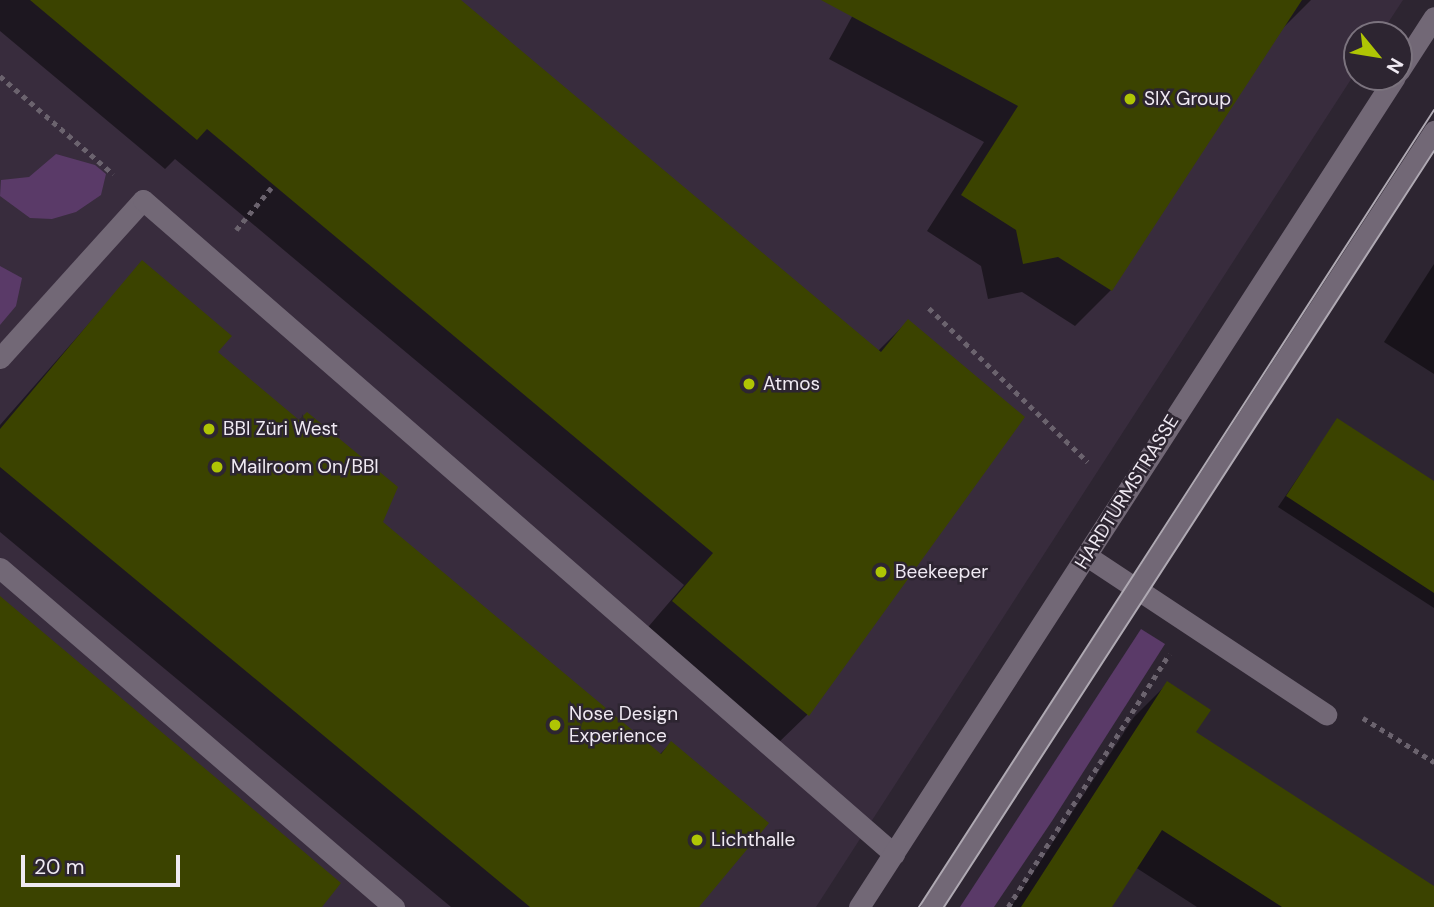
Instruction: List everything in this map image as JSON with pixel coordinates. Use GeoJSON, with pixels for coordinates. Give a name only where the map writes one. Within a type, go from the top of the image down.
{"type":"FeatureCollection","features":[{"type":"Feature","properties":{"kind":"street"},"geometry":{"type":"LineString","coordinates":[[1413,49],[1434,17]]}},
{"type":"Feature","properties":{"kind":"street","name":"HARDTURMSTRASSE"},"geometry":{"type":"LineString","coordinates":[[859,907],[1386,91]]}},
{"type":"Feature","properties":{"kind":"street"},"geometry":{"type":"LineString","coordinates":[[931,907],[1434,131]]}},
{"type":"Feature","properties":{"kind":"street"},"geometry":{"type":"LineString","coordinates":[[0,358],[143,200],[894,854]]}},
{"type":"Feature","properties":{"kind":"street"},"geometry":{"type":"LineString","coordinates":[[1087,556],[1326,714]]}},
{"type":"Feature","properties":{"kind":"street"},"geometry":{"type":"LineString","coordinates":[[0,568],[394,907]]}},
{"type":"Feature","properties":{"kind":"path"},"geometry":{"type":"LineString","coordinates":[[0,76],[143,200]]}},
{"type":"Feature","properties":{"kind":"path"},"geometry":{"type":"LineString","coordinates":[[211,260],[271,188]]}},
{"type":"Feature","properties":{"kind":"path"},"geometry":{"type":"LineString","coordinates":[[929,308],[1087,462]]}},
{"type":"Feature","properties":{"kind":"path"},"geometry":{"type":"LineString","coordinates":[[1007,907],[1169,657],[1169,609]]}},
{"type":"Feature","properties":{"kind":"path"},"geometry":{"type":"LineString","coordinates":[[1326,714],[1352,710],[1434,762]]}},
{"type":"Feature","properties":{"kind":"shaded area"},"geometry":{"type":"Polygon","coordinates":[[[0,0],[1403,0],[1389,21],[1343,21],[1343,91],[816,907],[0,907],[0,0]]]}},
{"type":"Feature","properties":{"kind":"shaded area"},"geometry":{"type":"Polygon","coordinates":[[[56,154],[95,165],[106,174],[101,195],[76,212],[52,219],[30,218],[0,196],[1,180],[29,177],[56,154]]]}},
{"type":"Feature","properties":{"kind":"shaded area"},"geometry":{"type":"Polygon","coordinates":[[[0,266],[22,278],[16,306],[0,325],[0,266]]]}},
{"type":"Feature","properties":{"kind":"shaded area"},"geometry":{"type":"Polygon","coordinates":[[[1141,629],[1165,644],[1052,821],[994,907],[960,907],[1141,629]]]}},
{"type":"Feature","properties":{"kind":"building","name":"Atmos"},"geometry":{"type":"Polygon","coordinates":[[[30,0],[461,0],[881,352],[908,319],[1025,417],[809,716],[672,601],[713,553],[207,129],[197,140],[30,0]]]}},
{"type":"Feature","properties":{"kind":"building","name":"SIX Group"},"geometry":{"type":"Polygon","coordinates":[[[821,0],[1302,0],[1112,291],[1058,257],[1023,264],[1016,230],[961,195],[1018,106],[821,0]]]}},
{"type":"Feature","properties":{"kind":"building"},"geometry":{"type":"Polygon","coordinates":[[[142,260],[232,336],[218,352],[299,420],[307,412],[398,487],[383,522],[661,754],[671,741],[769,823],[699,907],[530,907],[0,467],[0,429],[142,260]]]}},
{"type":"Feature","properties":{"kind":"building"},"geometry":{"type":"Polygon","coordinates":[[[1337,418],[1434,481],[1434,593],[1286,496],[1337,418]]]}},
{"type":"Feature","properties":{"kind":"building"},"geometry":{"type":"Polygon","coordinates":[[[0,596],[341,883],[322,907],[0,907],[0,596]]]}},
{"type":"Feature","properties":{"kind":"building"},"geometry":{"type":"Polygon","coordinates":[[[1167,681],[1211,710],[1196,732],[1434,886],[1434,907],[1282,907],[1162,830],[1112,907],[1021,907],[1167,681]]]}},
{"type":"Feature","properties":{"kind":"tram line"},"geometry":{"type":"LineString","coordinates":[[919,907],[1434,110]]}},
{"type":"Feature","properties":{"kind":"tram line"},"geometry":{"type":"LineString","coordinates":[[944,907],[1434,151]]}},
{"type":"Feature","properties":{"kind":"place","name":"SIX Group"},"geometry":{"type":"Point","coordinates":[1130,99]}},
{"type":"Feature","properties":{"kind":"place","name":"Atmos"},"geometry":{"type":"Point","coordinates":[749,384]}},
{"type":"Feature","properties":{"kind":"place","name":"BBI Züri West"},"geometry":{"type":"Point","coordinates":[209,429]}},
{"type":"Feature","properties":{"kind":"place","name":"Mailroom On/BBI"},"geometry":{"type":"Point","coordinates":[217,467]}},
{"type":"Feature","properties":{"kind":"place","name":"Beekeeper"},"geometry":{"type":"Point","coordinates":[881,572]}},
{"type":"Feature","properties":{"kind":"place","name":"Nose Design Experience"},"geometry":{"type":"Point","coordinates":[555,725]}},
{"type":"Feature","properties":{"kind":"place","name":"Lichthalle"},"geometry":{"type":"Point","coordinates":[697,840]}}]}
